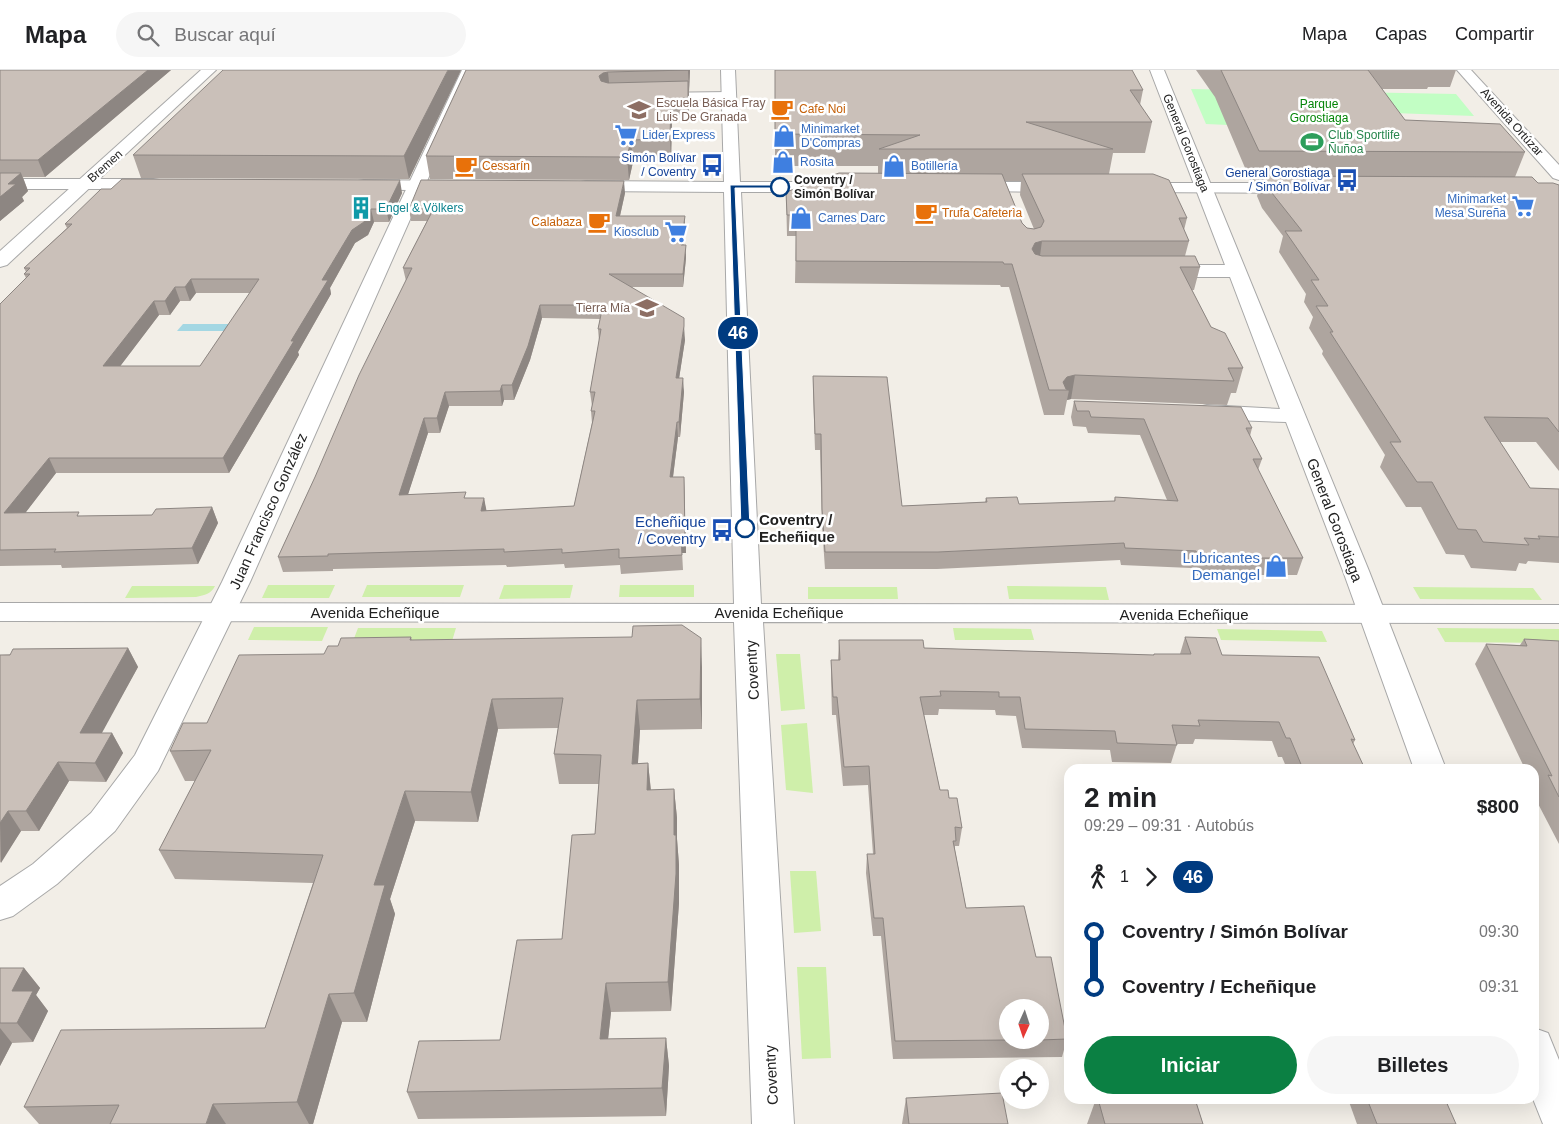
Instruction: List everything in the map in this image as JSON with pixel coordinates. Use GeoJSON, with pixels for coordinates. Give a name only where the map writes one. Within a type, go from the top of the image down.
{"type":"FeatureCollection","features":[{"type":"Feature","properties":{"kind":"street","name":"Bremen"},"geometry":{"type":"LineString","coordinates":[[0,261],[209,70]]}},
{"type":"Feature","properties":{"kind":"street","name":"Juan Francisco González"},"geometry":{"type":"LineString","coordinates":[[0,905],[45,874],[103,822],[147,762],[221,614],[469,70]]}},
{"type":"Feature","properties":{"kind":"street","name":"General Gorostiaga"},"geometry":{"type":"LineString","coordinates":[[1157,70],[1294,416],[1428,764]]}},
{"type":"Feature","properties":{"kind":"street","name":"Avenida Ortúzar"},"geometry":{"type":"LineString","coordinates":[[1464,70],[1557,185]]}},
{"type":"Feature","properties":{"kind":"street","name":"Coventry"},"geometry":{"type":"LineString","coordinates":[[638,98],[728,83],[748,612],[773,1124]]}},
{"type":"Feature","properties":{"kind":"street"},"geometry":{"type":"LineString","coordinates":[[0,184],[174,184]]}},
{"type":"Feature","properties":{"kind":"street"},"geometry":{"type":"LineString","coordinates":[[352,185],[475,186]]}},
{"type":"Feature","properties":{"kind":"street"},"geometry":{"type":"LineString","coordinates":[[574,186],[849,187]]}},
{"type":"Feature","properties":{"kind":"street"},"geometry":{"type":"LineString","coordinates":[[957,187],[1008,193],[1075,187]]}},
{"type":"Feature","properties":{"kind":"street"},"geometry":{"type":"LineString","coordinates":[[1124,188],[1311,189]]}},
{"type":"Feature","properties":{"kind":"street"},"geometry":{"type":"LineString","coordinates":[[1145,271],[1237,272]]}},
{"type":"Feature","properties":{"kind":"street"},"geometry":{"type":"LineString","coordinates":[[1187,411],[1294,416]]}},
{"type":"Feature","properties":{"kind":"street","name":"Avenida Echeñique"},"geometry":{"type":"LineString","coordinates":[[0,612],[221,614],[347,612],[1559,614]]}},
{"type":"Feature","properties":{"kind":"street"},"geometry":{"type":"LineString","coordinates":[[1539,1059],[1559,1113]]}},
{"type":"Feature","properties":{"kind":"green space","name":"Parque Gorostiaga"},"geometry":{"type":"Polygon","coordinates":[[[1191,89],[1456,94],[1474,116],[1340,111],[1354,131],[1206,124],[1191,89]]]}},
{"type":"Feature","properties":{"kind":"green space"},"geometry":{"type":"Polygon","coordinates":[[[268,585],[335,585],[329,598],[262,598],[268,585]]]}},
{"type":"Feature","properties":{"kind":"green space"},"geometry":{"type":"Polygon","coordinates":[[[367,585],[464,585],[460,597],[362,597],[367,585]]]}},
{"type":"Feature","properties":{"kind":"green space"},"geometry":{"type":"Polygon","coordinates":[[[504,585],[573,585],[570,598],[499,599],[504,585]]]}},
{"type":"Feature","properties":{"kind":"green space"},"geometry":{"type":"Polygon","coordinates":[[[620,585],[694,585],[694,597],[619,597],[620,585]]]}},
{"type":"Feature","properties":{"kind":"green space"},"geometry":{"type":"Polygon","coordinates":[[[132,586],[215,586],[205,595],[196,597],[125,598],[132,586]]]}},
{"type":"Feature","properties":{"kind":"green space"},"geometry":{"type":"Polygon","coordinates":[[[1007,586],[1106,587],[1109,600],[1009,599],[1007,586]]]}},
{"type":"Feature","properties":{"kind":"green space"},"geometry":{"type":"Polygon","coordinates":[[[808,587],[897,587],[898,599],[808,599],[808,587]]]}},
{"type":"Feature","properties":{"kind":"green space"},"geometry":{"type":"Polygon","coordinates":[[[1413,587],[1533,588],[1542,600],[1420,599],[1413,587]]]}},
{"type":"Feature","properties":{"kind":"green space"},"geometry":{"type":"Polygon","coordinates":[[[254,627],[328,627],[322,641],[248,640],[254,627]]]}},
{"type":"Feature","properties":{"kind":"green space"},"geometry":{"type":"Polygon","coordinates":[[[358,628],[456,628],[452,641],[353,641],[358,628]]]}},
{"type":"Feature","properties":{"kind":"green space"},"geometry":{"type":"Polygon","coordinates":[[[953,628],[1031,629],[1034,640],[955,640],[953,628]]]}},
{"type":"Feature","properties":{"kind":"green space"},"geometry":{"type":"Polygon","coordinates":[[[1437,628],[1559,629],[1559,643],[1445,642],[1437,628]]]}},
{"type":"Feature","properties":{"kind":"green space"},"geometry":{"type":"Polygon","coordinates":[[[1217,629],[1322,631],[1327,642],[1221,640],[1217,629]]]}},
{"type":"Feature","properties":{"kind":"green space"},"geometry":{"type":"Polygon","coordinates":[[[776,654],[800,654],[805,709],[781,711],[776,654]]]}},
{"type":"Feature","properties":{"kind":"green space"},"geometry":{"type":"Polygon","coordinates":[[[807,723],[813,793],[786,790],[781,725],[807,723]]]}},
{"type":"Feature","properties":{"kind":"green space"},"geometry":{"type":"Polygon","coordinates":[[[790,871],[816,871],[821,931],[794,933],[790,871]]]}},
{"type":"Feature","properties":{"kind":"green space"},"geometry":{"type":"Polygon","coordinates":[[[797,967],[826,967],[831,1058],[802,1059],[797,967]]]}},
{"type":"Feature","properties":{"kind":"water"},"geometry":{"type":"Polygon","coordinates":[[[183,324],[232,324],[227,331],[177,331],[183,324]]]}},
{"type":"Feature","properties":{"kind":"building"},"geometry":{"type":"Polygon","coordinates":[[[0,70],[148,70],[38,160],[0,160],[0,70]]]}},
{"type":"Feature","properties":{"kind":"building"},"geometry":{"type":"Polygon","coordinates":[[[223,70],[448,70],[404,156],[133,155],[223,70]]]}},
{"type":"Feature","properties":{"kind":"building"},"geometry":{"type":"Polygon","coordinates":[[[466,70],[688,70],[608,72],[599,76],[601,81],[608,83],[688,81],[688,98],[671,99],[670,139],[631,140],[627,157],[426,156],[466,70]]]}},
{"type":"Feature","properties":{"kind":"building"},"geometry":{"type":"Polygon","coordinates":[[[775,70],[1132,70],[1143,90],[1130,90],[1152,122],[1026,122],[1113,149],[879,149],[920,135],[775,134],[775,70]]]}},
{"type":"Feature","properties":{"kind":"building"},"geometry":{"type":"Polygon","coordinates":[[[1221,70],[1368,70],[1405,120],[1500,124],[1525,152],[1259,151],[1221,70]]]}},
{"type":"Feature","properties":{"kind":"building"},"geometry":{"type":"Polygon","coordinates":[[[0,173],[21,173],[8,184],[16,184],[0,197],[0,173]]]}},
{"type":"Feature","properties":{"kind":"building"},"geometry":{"type":"Polygon","coordinates":[[[839,173],[1002,174],[1022,223],[1027,228],[1034,229],[1041,227],[1044,221],[1022,174],[1153,174],[1169,180],[1187,218],[1179,218],[1189,241],[1042,241],[1035,243],[1032,249],[1035,254],[1042,256],[1195,256],[1200,267],[1180,267],[1211,327],[1225,333],[1243,368],[1228,368],[1234,381],[1075,375],[1067,377],[1063,382],[1066,389],[1069,390],[1049,390],[1012,264],[1004,264],[1003,262],[796,261],[796,215],[787,215],[786,192],[839,173]]]}},
{"type":"Feature","properties":{"kind":"building"},"geometry":{"type":"Polygon","coordinates":[[[1262,176],[1532,177],[1538,183],[1559,185],[1559,432],[1548,418],[1484,417],[1530,488],[1559,489],[1559,537],[1538,536],[1540,539],[1524,538],[1529,545],[1483,542],[1476,530],[1458,529],[1432,482],[1417,482],[1390,442],[1401,442],[1330,332],[1333,332],[1316,306],[1328,306],[1311,280],[1319,280],[1285,231],[1302,231],[1268,188],[1262,176]]]}},
{"type":"Feature","properties":{"kind":"building"},"geometry":{"type":"Polygon","coordinates":[[[122,179],[400,180],[386,209],[371,209],[364,222],[352,230],[322,280],[328,280],[291,341],[294,341],[223,458],[49,458],[4,513],[79,512],[77,516],[152,515],[156,509],[212,507],[192,548],[54,552],[56,549],[0,550],[0,304],[30,274],[24,274],[30,268],[24,268],[72,224],[65,224],[101,189],[111,189],[122,179]],[[191,279],[185,287],[175,287],[165,301],[154,301],[103,366],[200,366],[259,279],[191,279]]]}},
{"type":"Feature","properties":{"kind":"building"},"geometry":{"type":"Polygon","coordinates":[[[421,180],[624,181],[616,216],[685,216],[681,245],[686,245],[683,274],[609,274],[684,318],[676,378],[683,378],[679,422],[677,422],[670,477],[684,477],[685,537],[681,538],[682,555],[619,558],[619,549],[562,553],[562,549],[504,552],[504,549],[278,557],[359,375],[412,268],[403,268],[434,208],[409,209],[421,180]],[[540,305],[528,346],[512,385],[502,385],[500,391],[445,392],[437,418],[424,418],[399,495],[466,492],[464,498],[484,498],[481,511],[574,506],[595,411],[591,411],[595,392],[590,392],[601,329],[598,329],[603,305],[540,305]]]}},
{"type":"Feature","properties":{"kind":"building"},"geometry":{"type":"Polygon","coordinates":[[[813,376],[887,377],[902,506],[987,502],[986,498],[1017,497],[1019,504],[1115,501],[1115,497],[1178,501],[1144,419],[1091,417],[1089,411],[1077,411],[1074,401],[1241,407],[1252,428],[1246,428],[1262,459],[1253,459],[1303,558],[1199,558],[1196,551],[1125,548],[1124,543],[938,552],[825,552],[822,509],[821,434],[815,434],[813,376]]]}},
{"type":"Feature","properties":{"kind":"building"},"geometry":{"type":"Polygon","coordinates":[[[682,625],[701,638],[700,699],[637,700],[632,764],[648,763],[647,790],[674,789],[676,874],[668,982],[606,983],[600,1039],[666,1038],[662,1088],[407,1092],[419,1041],[500,1040],[517,940],[562,939],[572,835],[595,834],[601,755],[554,754],[563,698],[492,699],[471,792],[405,791],[374,885],[385,885],[354,993],[329,994],[297,1102],[213,1104],[206,1124],[110,1124],[119,1105],[24,1107],[61,1030],[265,1028],[323,855],[159,850],[211,750],[170,751],[183,723],[207,723],[239,655],[324,654],[328,646],[338,646],[341,638],[411,637],[410,640],[632,637],[633,626],[682,625]]]}},
{"type":"Feature","properties":{"kind":"building"},"geometry":{"type":"Polygon","coordinates":[[[1185,637],[1216,638],[1222,655],[1319,657],[1355,740],[1351,739],[1363,764],[1301,764],[1290,738],[1286,738],[1279,722],[1198,720],[1200,726],[1172,725],[1177,745],[1117,743],[1115,731],[1025,729],[1020,697],[999,697],[999,692],[940,691],[941,696],[920,697],[940,790],[948,790],[949,798],[957,798],[962,828],[955,827],[956,841],[953,841],[966,908],[1024,906],[1036,957],[1051,957],[1064,1024],[1064,1039],[1049,1040],[1049,999],[999,999],[999,1040],[895,1041],[883,918],[874,918],[867,854],[875,854],[869,766],[844,767],[837,697],[833,697],[831,660],[840,660],[839,640],[923,640],[924,648],[1191,654],[1185,637]]]}},
{"type":"Feature","properties":{"kind":"building"},"geometry":{"type":"Polygon","coordinates":[[[1524,639],[1559,641],[1559,797],[1548,775],[1552,776],[1486,644],[1527,646],[1524,639]]]}},
{"type":"Feature","properties":{"kind":"building"},"geometry":{"type":"Polygon","coordinates":[[[128,648],[80,733],[112,733],[95,763],[58,762],[26,811],[8,811],[0,823],[0,655],[10,655],[13,649],[128,648]]]}},
{"type":"Feature","properties":{"kind":"building"},"geometry":{"type":"Polygon","coordinates":[[[0,968],[24,968],[12,991],[33,991],[17,1023],[0,1023],[0,968]]]}},
{"type":"Feature","properties":{"kind":"building"},"geometry":{"type":"Polygon","coordinates":[[[999,1093],[999,1109],[1005,1109],[1008,1124],[909,1124],[906,1098],[999,1093]]]}},
{"type":"Feature","properties":{"kind":"building"},"geometry":{"type":"Polygon","coordinates":[[[1099,1104],[1197,1104],[1203,1124],[1105,1124],[1099,1104]]]}},
{"type":"Feature","properties":{"kind":"building"},"geometry":{"type":"Polygon","coordinates":[[[1369,1104],[1447,1104],[1456,1124],[1377,1124],[1369,1104]]]}},
{"type":"Feature","properties":{"kind":"bus line","name":"46"},"geometry":{"type":"LineString","coordinates":[[745,528],[732,187],[780,187]]}},
{"type":"Feature","properties":{"kind":"place","name":"Cafe Noi"},"geometry":{"type":"Point","coordinates":[782,109]}},
{"type":"Feature","properties":{"kind":"place","name":"Escuela Básica Fray Luis De Granada"},"geometry":{"type":"Point","coordinates":[639,110]}},
{"type":"Feature","properties":{"kind":"place","name":"Lider Express"},"geometry":{"type":"Point","coordinates":[626,135]}},
{"type":"Feature","properties":{"kind":"place","name":"Minimarket D'Compras"},"geometry":{"type":"Point","coordinates":[784,136]}},
{"type":"Feature","properties":{"kind":"place","name":"Club Sportlife Ñuñoa"},"geometry":{"type":"Point","coordinates":[1312,142]}},
{"type":"Feature","properties":{"kind":"place","name":"Rosita"},"geometry":{"type":"Point","coordinates":[783,162]}},
{"type":"Feature","properties":{"kind":"place","name":"Simón Bolívar / Coventry"},"geometry":{"type":"Point","coordinates":[712,165]}},
{"type":"Feature","properties":{"kind":"place","name":"Cessarín"},"geometry":{"type":"Point","coordinates":[466,166]}},
{"type":"Feature","properties":{"kind":"place","name":"Botillería"},"geometry":{"type":"Point","coordinates":[894,166]}},
{"type":"Feature","properties":{"kind":"place","name":"General Gorostiaga / Simón Bolívar"},"geometry":{"type":"Point","coordinates":[1347,180]}},
{"type":"Feature","properties":{"kind":"place","name":"Coventry / Simón Bolívar"},"geometry":{"type":"Point","coordinates":[780,187]}},
{"type":"Feature","properties":{"kind":"place","name":"Minimarket Mesa Sureña"},"geometry":{"type":"Point","coordinates":[1523,206]}},
{"type":"Feature","properties":{"kind":"place","name":"Engel & Völkers"},"geometry":{"type":"Point","coordinates":[361,208]}},
{"type":"Feature","properties":{"kind":"place","name":"Trufa Cafeterìa"},"geometry":{"type":"Point","coordinates":[926,213]}},
{"type":"Feature","properties":{"kind":"place","name":"Carnes Darc"},"geometry":{"type":"Point","coordinates":[801,218]}},
{"type":"Feature","properties":{"kind":"place","name":"Calabaza"},"geometry":{"type":"Point","coordinates":[599,222]}},
{"type":"Feature","properties":{"kind":"place","name":"Kiosclub"},"geometry":{"type":"Point","coordinates":[676,232]}},
{"type":"Feature","properties":{"kind":"place","name":"Tierra Mía"},"geometry":{"type":"Point","coordinates":[647,308]}},
{"type":"Feature","properties":{"kind":"place","name":"Coventry / Echeñique"},"geometry":{"type":"Point","coordinates":[745,528]}},
{"type":"Feature","properties":{"kind":"place","name":"Echeñique / Coventry"},"geometry":{"type":"Point","coordinates":[722,530]}},
{"type":"Feature","properties":{"kind":"place","name":"Lubricantes Demangel"},"geometry":{"type":"Point","coordinates":[1276,566]}}]}
